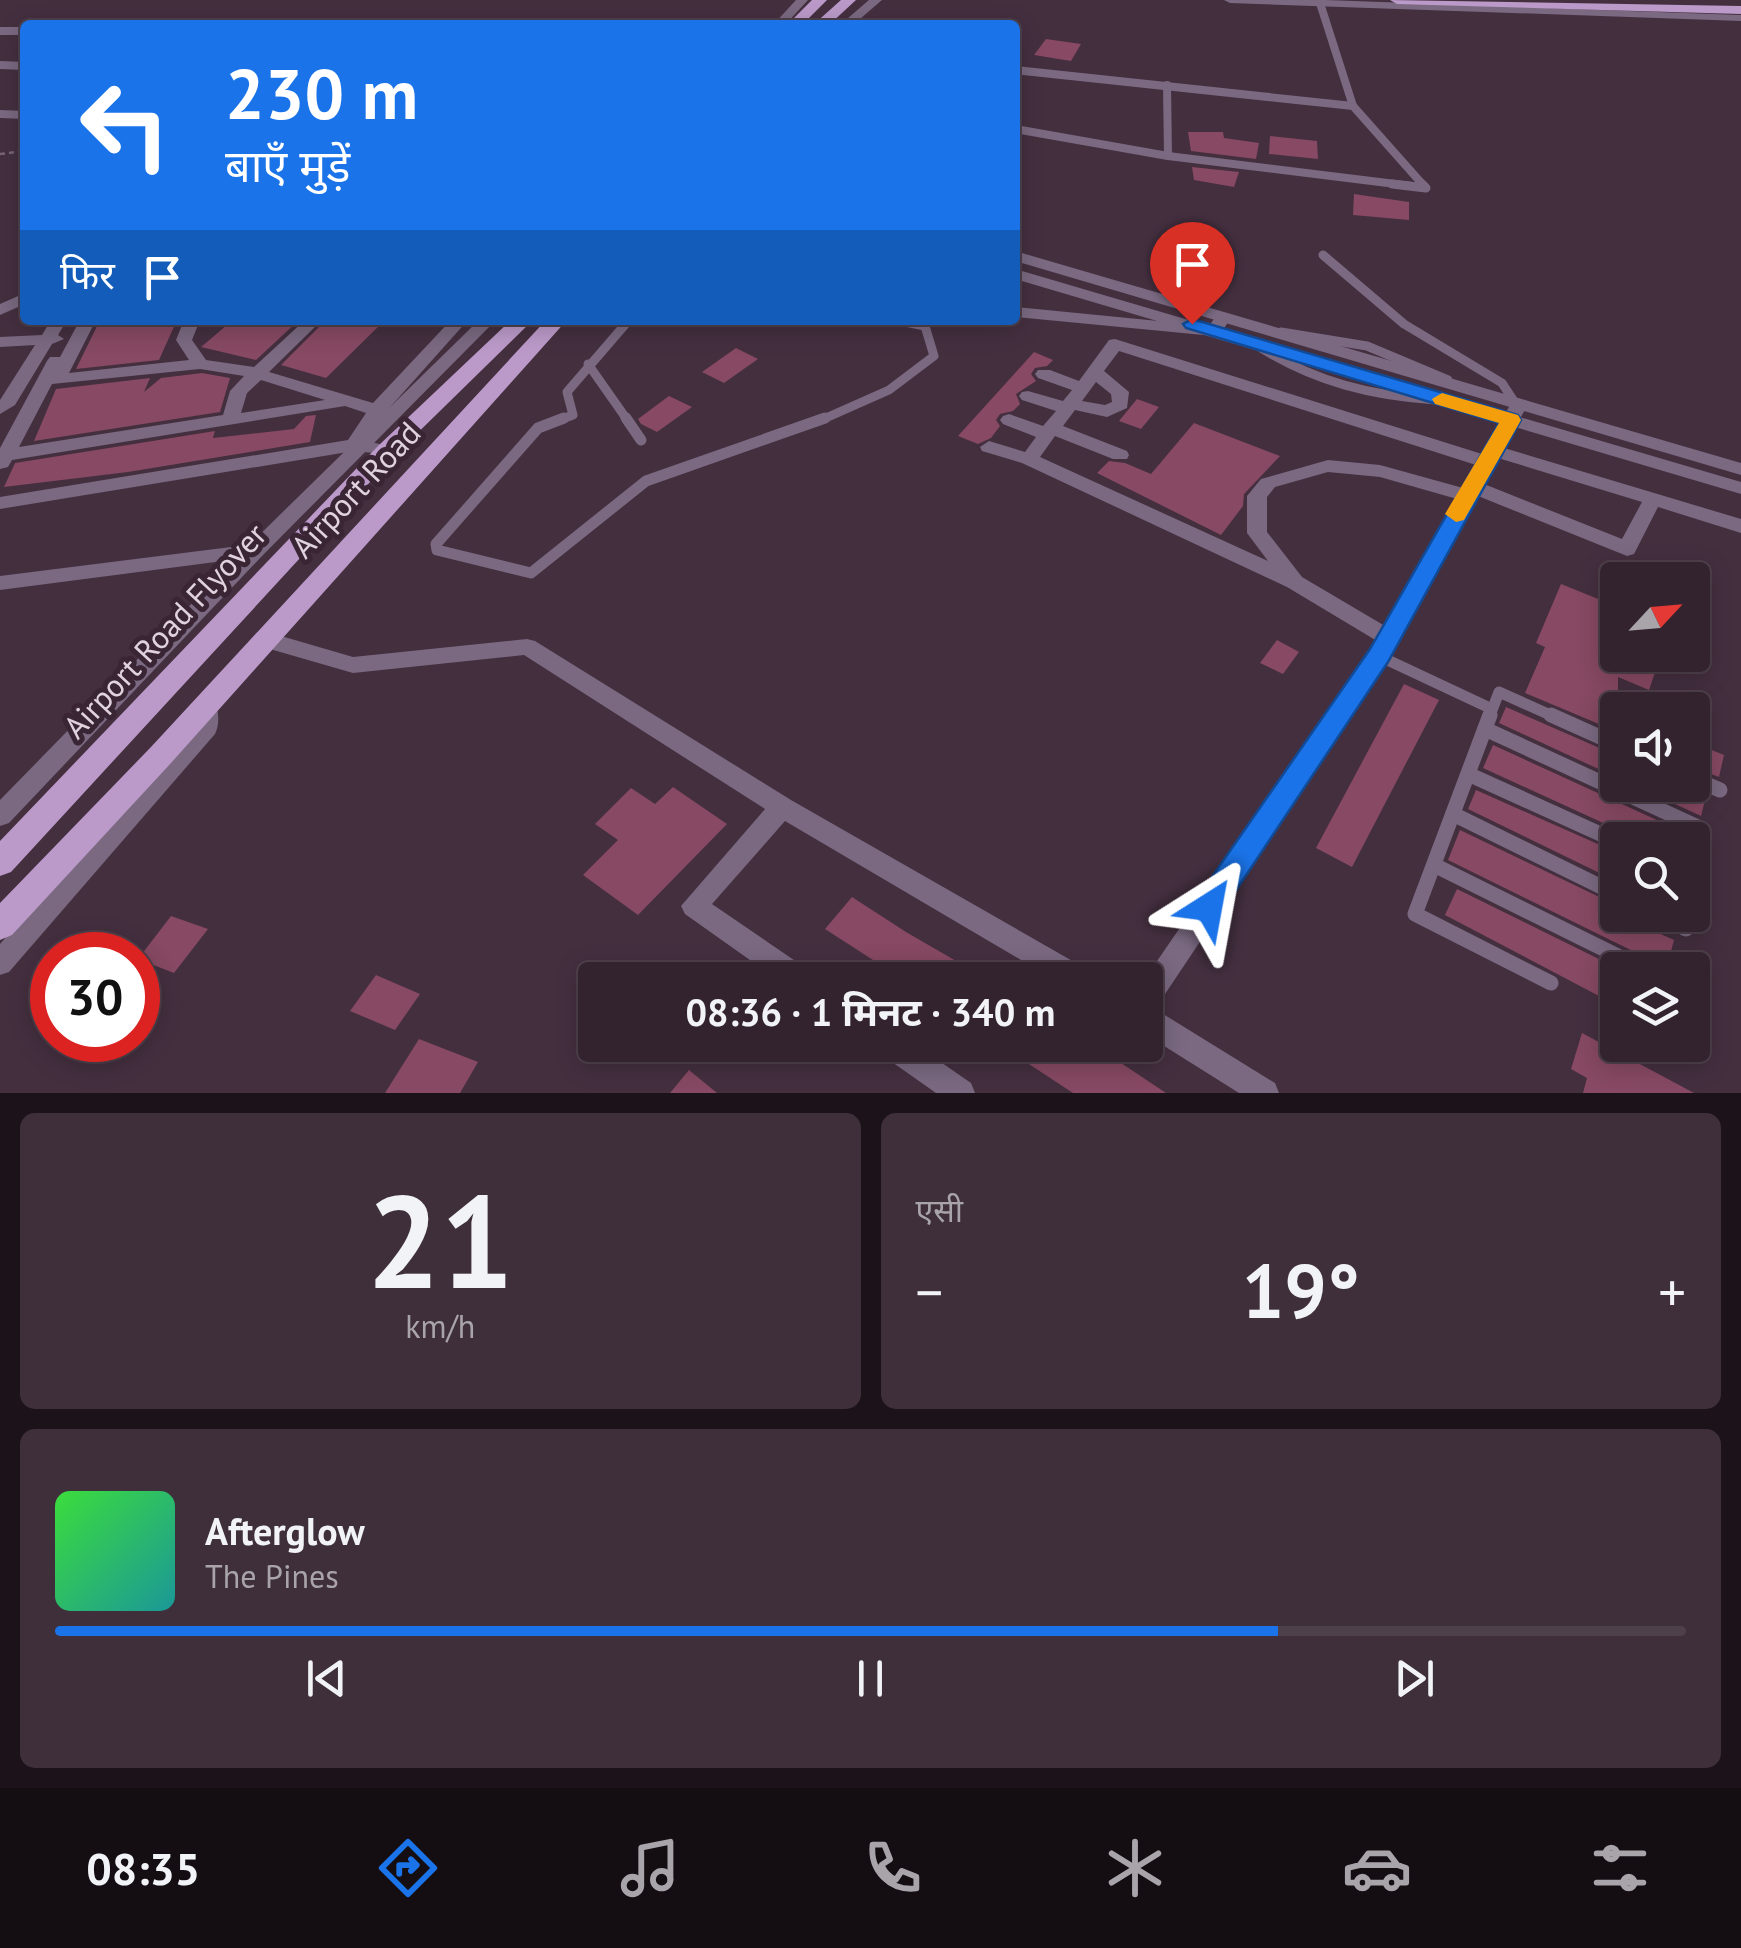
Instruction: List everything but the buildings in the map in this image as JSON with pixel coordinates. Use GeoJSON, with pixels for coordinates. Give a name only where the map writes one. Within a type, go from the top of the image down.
{"type":"FeatureCollection","features":[{"type":"Feature","properties":{"kind":"main road"},"geometry":{"type":"LineString","coordinates":[[799,20],[820,0]]}},
{"type":"Feature","properties":{"kind":"main road"},"geometry":{"type":"LineString","coordinates":[[826,20],[849,0]]}},
{"type":"Feature","properties":{"kind":"main road"},"geometry":{"type":"LineString","coordinates":[[1397,0],[1741,10]]}},
{"type":"Feature","properties":{"kind":"main road"},"geometry":{"type":"LineString","coordinates":[[1722,0],[1741,0]]}},
{"type":"Feature","properties":{"kind":"main road","name":"Airport Road Flyover"},"geometry":{"type":"LineString","coordinates":[[0,862],[367,453],[517,325]]}},
{"type":"Feature","properties":{"kind":"main road","name":"Airport Road"},"geometry":{"type":"LineString","coordinates":[[206,706],[551,325]]}},
{"type":"Feature","properties":{"kind":"main road"},"geometry":{"type":"LineString","coordinates":[[0,925],[206,706]]}},
{"type":"Feature","properties":{"kind":"street"},"geometry":{"type":"LineString","coordinates":[[784,20],[802,0]]}},
{"type":"Feature","properties":{"kind":"street"},"geometry":{"type":"LineString","coordinates":[[852,20],[876,0]]}},
{"type":"Feature","properties":{"kind":"street"},"geometry":{"type":"LineString","coordinates":[[1230,0],[1741,18]]}},
{"type":"Feature","properties":{"kind":"street"},"geometry":{"type":"LineString","coordinates":[[1020,258],[1446,400],[1515,409],[1741,469]]}},
{"type":"Feature","properties":{"kind":"street"},"geometry":{"type":"LineString","coordinates":[[1020,275],[1176,312]]}},
{"type":"Feature","properties":{"kind":"street"},"geometry":{"type":"LineString","coordinates":[[1020,298],[1176,312]]}},
{"type":"Feature","properties":{"kind":"street"},"geometry":{"type":"LineString","coordinates":[[1020,312],[1218,325]]}},
{"type":"Feature","properties":{"kind":"street"},"geometry":{"type":"LineString","coordinates":[[0,409],[10,400],[56,325]]}},
{"type":"Feature","properties":{"kind":"street"},"geometry":{"type":"LineString","coordinates":[[1,459],[75,325]]}},
{"type":"Feature","properties":{"kind":"street"},"geometry":{"type":"LineString","coordinates":[[85,325],[56,380],[200,364],[256,372],[378,410]]}},
{"type":"Feature","properties":{"kind":"street"},"geometry":{"type":"LineString","coordinates":[[184,340],[190,325]]}},
{"type":"Feature","properties":{"kind":"street"},"geometry":{"type":"LineString","coordinates":[[184,340],[204,325]]}},
{"type":"Feature","properties":{"kind":"street"},"geometry":{"type":"LineString","coordinates":[[230,421],[239,391],[308,325]]}},
{"type":"Feature","properties":{"kind":"street"},"geometry":{"type":"LineString","coordinates":[[367,453],[378,410],[455,325]]}},
{"type":"Feature","properties":{"kind":"street"},"geometry":{"type":"LineString","coordinates":[[3,811],[255,551],[367,453],[483,325]]}},
{"type":"Feature","properties":{"kind":"street"},"geometry":{"type":"LineString","coordinates":[[1259,337],[1461,387],[1741,488]]}},
{"type":"Feature","properties":{"kind":"street"},"geometry":{"type":"LineString","coordinates":[[0,342],[68,339]]}},
{"type":"Feature","properties":{"kind":"street"},"geometry":{"type":"LineString","coordinates":[[184,340],[200,364]]}},
{"type":"Feature","properties":{"kind":"street"},"geometry":{"type":"LineString","coordinates":[[1029,459],[1115,344],[1741,526]]}},
{"type":"Feature","properties":{"kind":"street"},"geometry":{"type":"LineString","coordinates":[[1028,396],[1108,411],[1121,404],[1120,392],[1094,372]]}},
{"type":"Feature","properties":{"kind":"street"},"geometry":{"type":"LineString","coordinates":[[1044,374],[1080,387]]}},
{"type":"Feature","properties":{"kind":"street"},"geometry":{"type":"LineString","coordinates":[[1,459],[345,402]]}},
{"type":"Feature","properties":{"kind":"street"},"geometry":{"type":"LineString","coordinates":[[1163,974],[1383,646],[1515,409]]}},
{"type":"Feature","properties":{"kind":"street"},"geometry":{"type":"LineString","coordinates":[[1008,420],[1120,455]]}},
{"type":"Feature","properties":{"kind":"street"},"geometry":{"type":"LineString","coordinates":[[989,446],[1029,459],[1296,582],[1383,646]]}},
{"type":"Feature","properties":{"kind":"street"},"geometry":{"type":"LineString","coordinates":[[0,503],[367,453]]}},
{"type":"Feature","properties":{"kind":"street"},"geometry":{"type":"LineString","coordinates":[[1296,582],[1257,533],[1257,496],[1268,483],[1328,466],[1380,471],[1470,491],[1627,548],[1652,501]]}},
{"type":"Feature","properties":{"kind":"street"},"geometry":{"type":"LineString","coordinates":[[0,583],[255,551]]}},
{"type":"Feature","properties":{"kind":"street"},"geometry":{"type":"LineString","coordinates":[[264,639],[353,665],[527,647],[782,806],[1049,962]]}},
{"type":"Feature","properties":{"kind":"street"},"geometry":{"type":"LineString","coordinates":[[0,963],[207,728],[206,706]]}},
{"type":"Feature","properties":{"kind":"street"},"geometry":{"type":"LineString","coordinates":[[774,962],[694,906],[782,806]]}},
{"type":"Feature","properties":{"kind":"street"},"geometry":{"type":"LineString","coordinates":[[1163,1029],[1265,1093]]}},
{"type":"Feature","properties":{"kind":"street"},"geometry":{"type":"LineString","coordinates":[[916,1062],[960,1093]]}},
{"type":"Feature","properties":{"kind":"lane"},"geometry":{"type":"LineString","coordinates":[[1020,130],[1168,156],[1426,188],[1353,106],[1320,3]]}},
{"type":"Feature","properties":{"kind":"lane"},"geometry":{"type":"LineString","coordinates":[[1020,70],[1353,106]]}},
{"type":"Feature","properties":{"kind":"lane"},"geometry":{"type":"LineString","coordinates":[[1167,85],[1168,156]]}},
{"type":"Feature","properties":{"kind":"lane"},"geometry":{"type":"LineString","coordinates":[[1322,256],[1404,324],[1502,383],[1515,409]]}},
{"type":"Feature","properties":{"kind":"lane"},"geometry":{"type":"LineString","coordinates":[[624,325],[567,392],[573,415],[538,428],[436,544],[437,550],[531,573],[646,482],[794,432],[900,384],[934,358],[925,326],[920,325]]}},
{"type":"Feature","properties":{"kind":"lane"},"geometry":{"type":"LineString","coordinates":[[588,364],[641,440]]}},
{"type":"Feature","properties":{"kind":"lane"},"geometry":{"type":"LineString","coordinates":[[1383,646],[1492,709]]}},
{"type":"Feature","properties":{"kind":"lane"},"geometry":{"type":"LineString","coordinates":[[1551,983],[1415,914],[1499,692],[1600,737]]}},
{"type":"Feature","properties":{"kind":"lane"},"geometry":{"type":"LineString","coordinates":[[1485,729],[1687,822]]}},
{"type":"Feature","properties":{"kind":"lane"},"geometry":{"type":"LineString","coordinates":[[1468,774],[1600,834]]}},
{"type":"Feature","properties":{"kind":"lane"},"geometry":{"type":"LineString","coordinates":[[1710,786],[1720,790]]}},
{"type":"Feature","properties":{"kind":"lane"},"geometry":{"type":"LineString","coordinates":[[1453,814],[1600,886]]}},
{"type":"Feature","properties":{"kind":"lane"},"geometry":{"type":"LineString","coordinates":[[1434,864],[1610,952]]}},
{"type":"Feature","properties":{"kind":"slow traffic"},"geometry":{"type":"LineString","coordinates":[[1442,399],[1511,420],[1456,514]]}},
{"type":"Feature","properties":{"kind":"route"},"geometry":{"type":"LineString","coordinates":[[1192,324],[1511,420],[1379,656],[1209,907]]}}]}
